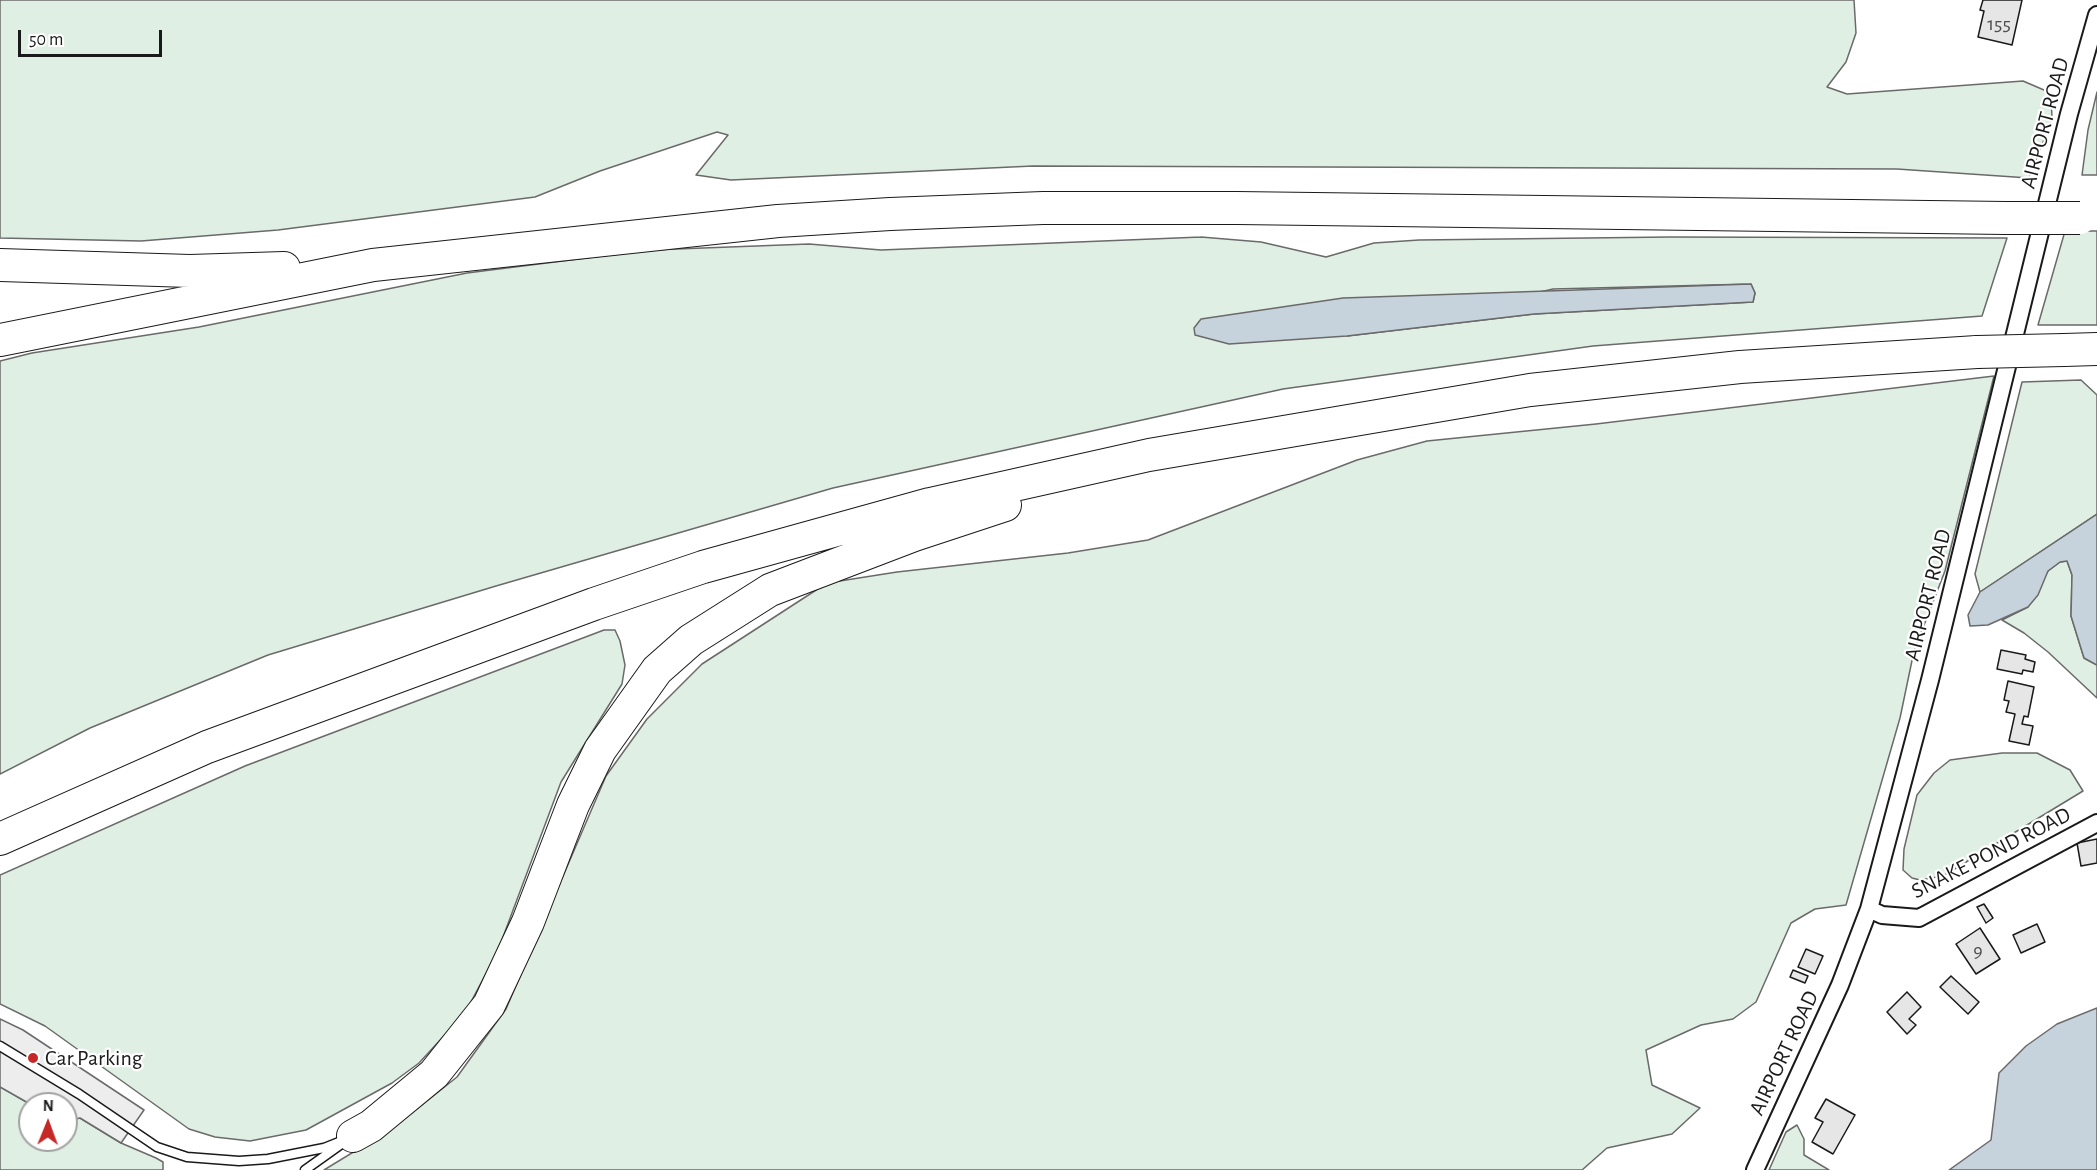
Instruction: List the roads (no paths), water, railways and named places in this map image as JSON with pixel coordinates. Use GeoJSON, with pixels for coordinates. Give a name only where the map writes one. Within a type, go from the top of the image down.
{"type":"FeatureCollection","features":[{"type":"Feature","properties":{"kind":"highway"},"geometry":{"type":"LineString","coordinates":[[0,265],[190,271],[373,265],[778,221],[946,211],[1237,208],[2088,219]]}},
{"type":"Feature","properties":{"kind":"highway"},"geometry":{"type":"LineString","coordinates":[[0,340],[373,265]]}},
{"type":"Feature","properties":{"kind":"highway"},"geometry":{"type":"LineString","coordinates":[[0,839],[119,784],[261,726],[594,604],[816,534],[930,504],[1170,451],[1392,412],[1615,379],[1740,367],[1977,352],[2097,349]]}},
{"type":"Feature","properties":{"kind":"highway"},"geometry":{"type":"LineString","coordinates":[[353,1136],[371,1126],[434,1074],[489,1005],[528,922],[573,805],[600,750],[626,709],[657,670],[691,640],[770,590],[832,565],[914,535],[1170,451]]}},
{"type":"Feature","properties":{"kind":"street","name":"AIRPORT ROAD"},"geometry":{"type":"LineString","coordinates":[[1755,1170],[1840,986],[1869,909],[1930,680],[2069,114],[2097,15]]}},
{"type":"Feature","properties":{"kind":"street","name":"SNAKE POND ROAD"},"geometry":{"type":"LineString","coordinates":[[1869,909],[1882,915],[1919,918],[2097,823]]}},
{"type":"Feature","properties":{"kind":"lane"},"geometry":{"type":"LineString","coordinates":[[0,1046],[79,1094],[157,1147],[187,1157],[230,1161],[268,1158],[324,1148],[353,1136]]}},
{"type":"Feature","properties":{"kind":"lane"},"geometry":{"type":"LineString","coordinates":[[305,1170],[353,1136]]}},
{"type":"Feature","properties":{"kind":"place","name":"Car Parking"},"geometry":{"type":"Point","coordinates":[33,1058]}}]}
